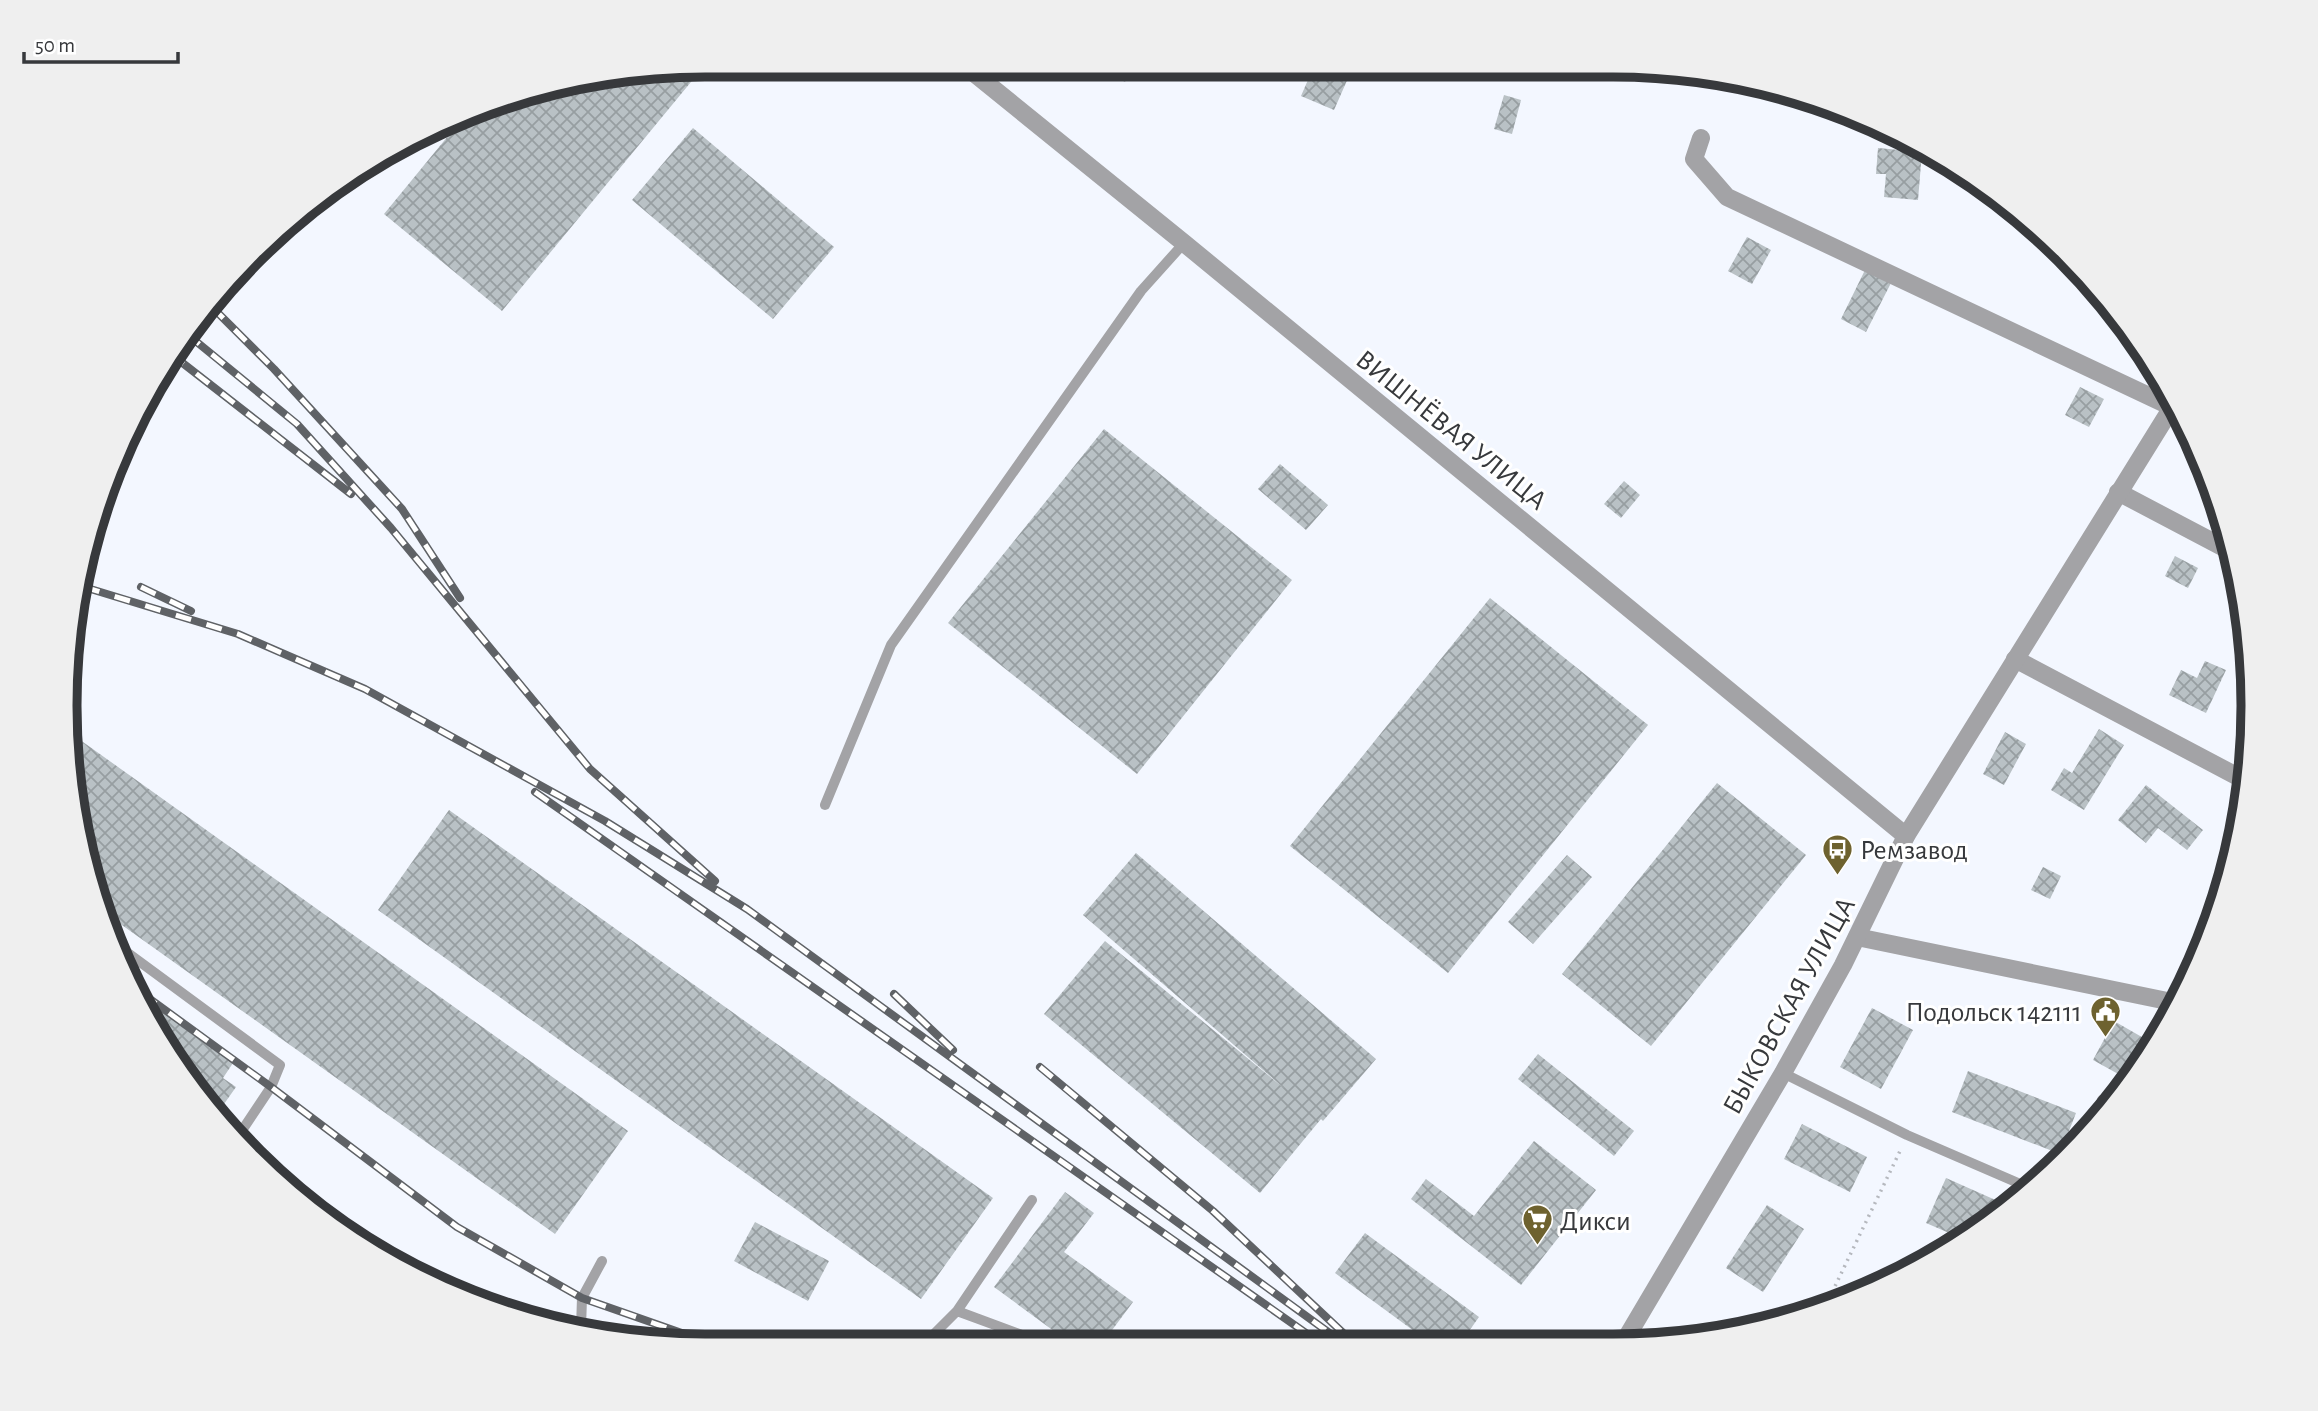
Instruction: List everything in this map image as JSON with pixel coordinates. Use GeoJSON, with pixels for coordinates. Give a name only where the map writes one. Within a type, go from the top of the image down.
{"type":"FeatureCollection","features":[{"type":"Feature","properties":{"kind":"street","name":"ВИШНЁВАЯ УЛИЦА"},"geometry":{"type":"LineString","coordinates":[[979,77],[1906,836]]}},
{"type":"Feature","properties":{"kind":"street"},"geometry":{"type":"LineString","coordinates":[[1700,138],[1694,159],[1727,197],[2161,400]]}},
{"type":"Feature","properties":{"kind":"street","name":"БЫКОВСКАЯ УЛИЦА"},"geometry":{"type":"LineString","coordinates":[[1629,1334],[1783,1073],[1857,937],[1906,836],[2168,413]]}},
{"type":"Feature","properties":{"kind":"street"},"geometry":{"type":"LineString","coordinates":[[2118,492],[2221,546]]}},
{"type":"Feature","properties":{"kind":"street"},"geometry":{"type":"LineString","coordinates":[[2015,659],[2237,776]]}},
{"type":"Feature","properties":{"kind":"street"},"geometry":{"type":"LineString","coordinates":[[1857,937],[2167,1001]]}},
{"type":"Feature","properties":{"kind":"lane"},"geometry":{"type":"LineString","coordinates":[[825,805],[891,645],[1141,291],[1184,243]]}},
{"type":"Feature","properties":{"kind":"lane"},"geometry":{"type":"LineString","coordinates":[[128,953],[280,1065],[271,1087],[242,1130]]}},
{"type":"Feature","properties":{"kind":"lane"},"geometry":{"type":"LineString","coordinates":[[1783,1073],[1907,1135],[2020,1184]]}},
{"type":"Feature","properties":{"kind":"lane"},"geometry":{"type":"LineString","coordinates":[[934,1334],[957,1311],[1032,1200]]}},
{"type":"Feature","properties":{"kind":"lane"},"geometry":{"type":"LineString","coordinates":[[581,1322],[582,1298],[602,1261]]}},
{"type":"Feature","properties":{"kind":"lane"},"geometry":{"type":"LineString","coordinates":[[957,1311],[1019,1334]]}},
{"type":"Feature","properties":{"kind":"path"},"geometry":{"type":"LineString","coordinates":[[1831,1295],[1907,1135]]}},
{"type":"Feature","properties":{"kind":"building"},"geometry":{"type":"Polygon","coordinates":[[[695,77],[502,311],[384,214],[452,131],[465,125],[503,110],[583,89],[623,82],[695,77]]]}},
{"type":"Feature","properties":{"kind":"building"},"geometry":{"type":"Polygon","coordinates":[[[1309,77],[1349,77],[1334,110],[1301,96],[1309,77]]]}},
{"type":"Feature","properties":{"kind":"building"},"geometry":{"type":"Polygon","coordinates":[[[1504,95],[1521,100],[1512,134],[1494,129],[1504,95]]]}},
{"type":"Feature","properties":{"kind":"building"},"geometry":{"type":"Polygon","coordinates":[[[693,128],[834,247],[773,319],[632,200],[693,128]]]}},
{"type":"Feature","properties":{"kind":"building"},"geometry":{"type":"Polygon","coordinates":[[[1878,148],[1907,151],[1921,158],[1918,200],[1884,197],[1886,174],[1876,174],[1878,148]]]}},
{"type":"Feature","properties":{"kind":"building"},"geometry":{"type":"Polygon","coordinates":[[[1747,237],[1771,250],[1752,284],[1728,271],[1747,237]]]}},
{"type":"Feature","properties":{"kind":"building"},"geometry":{"type":"Polygon","coordinates":[[[1865,270],[1891,283],[1866,332],[1841,319],[1865,270]]]}},
{"type":"Feature","properties":{"kind":"building"},"geometry":{"type":"Polygon","coordinates":[[[2080,387],[2104,399],[2089,427],[2065,415],[2080,387]]]}},
{"type":"Feature","properties":{"kind":"building"},"geometry":{"type":"Polygon","coordinates":[[[1104,429],[1292,580],[1137,774],[948,623],[1104,429]]]}},
{"type":"Feature","properties":{"kind":"building"},"geometry":{"type":"Polygon","coordinates":[[[1280,464],[1328,505],[1306,530],[1258,489],[1280,464]]]}},
{"type":"Feature","properties":{"kind":"building"},"geometry":{"type":"Polygon","coordinates":[[[1624,481],[1640,495],[1621,518],[1604,504],[1624,481]]]}},
{"type":"Feature","properties":{"kind":"building"},"geometry":{"type":"Polygon","coordinates":[[[2175,556],[2198,568],[2188,588],[2165,576],[2175,556]]]}},
{"type":"Feature","properties":{"kind":"building"},"geometry":{"type":"Polygon","coordinates":[[[1490,598],[1648,725],[1448,973],[1290,846],[1490,598]]]}},
{"type":"Feature","properties":{"kind":"building"},"geometry":{"type":"Polygon","coordinates":[[[2205,661],[2226,670],[2206,713],[2169,695],[2181,670],[2197,678],[2205,661]]]}},
{"type":"Feature","properties":{"kind":"building"},"geometry":{"type":"Polygon","coordinates":[[[2099,729],[2124,745],[2084,810],[2051,790],[2064,768],[2072,773],[2099,729]]]}},
{"type":"Feature","properties":{"kind":"building"},"geometry":{"type":"Polygon","coordinates":[[[2005,732],[2026,744],[2004,785],[1983,774],[2005,732]]]}},
{"type":"Feature","properties":{"kind":"building"},"geometry":{"type":"Polygon","coordinates":[[[78,738],[628,1131],[555,1234],[115,920],[98,868],[89,828],[78,738]]]}},
{"type":"Feature","properties":{"kind":"building"},"geometry":{"type":"Polygon","coordinates":[[[1717,783],[1806,855],[1651,1046],[1562,974],[1717,783]]]}},
{"type":"Feature","properties":{"kind":"building"},"geometry":{"type":"Polygon","coordinates":[[[2146,785],[2203,830],[2187,850],[2158,828],[2146,843],[2118,820],[2146,785]]]}},
{"type":"Feature","properties":{"kind":"building"},"geometry":{"type":"Polygon","coordinates":[[[449,810],[993,1198],[921,1299],[378,910],[449,810]]]}},
{"type":"Feature","properties":{"kind":"building"},"geometry":{"type":"Polygon","coordinates":[[[1136,853],[1376,1059],[1323,1121],[1321,1119],[1260,1193],[1044,1014],[1105,941],[1285,1089],[1083,915],[1136,853]]]}},
{"type":"Feature","properties":{"kind":"building"},"geometry":{"type":"Polygon","coordinates":[[[1567,855],[1592,877],[1533,944],[1508,922],[1567,855]]]}},
{"type":"Feature","properties":{"kind":"building"},"geometry":{"type":"Polygon","coordinates":[[[2043,867],[2061,876],[2050,899],[2031,890],[2043,867]]]}},
{"type":"Feature","properties":{"kind":"building"},"geometry":{"type":"Polygon","coordinates":[[[154,1006],[233,1063],[223,1078],[236,1087],[222,1107],[183,1055],[154,1006]]]}},
{"type":"Feature","properties":{"kind":"building"},"geometry":{"type":"Polygon","coordinates":[[[1872,1008],[1913,1030],[1881,1089],[1840,1067],[1872,1008]]]}},
{"type":"Feature","properties":{"kind":"building"},"geometry":{"type":"Polygon","coordinates":[[[2114,1021],[2145,1039],[2120,1075],[2093,1060],[2114,1021]]]}},
{"type":"Feature","properties":{"kind":"building"},"geometry":{"type":"Polygon","coordinates":[[[1538,1054],[1634,1131],[1614,1156],[1518,1079],[1538,1054]]]}},
{"type":"Feature","properties":{"kind":"building"},"geometry":{"type":"Polygon","coordinates":[[[1968,1071],[2076,1113],[2065,1142],[2055,1152],[1952,1112],[1968,1071]]]}},
{"type":"Feature","properties":{"kind":"building"},"geometry":{"type":"Polygon","coordinates":[[[1802,1124],[1867,1157],[1850,1192],[1784,1159],[1802,1124]]]}},
{"type":"Feature","properties":{"kind":"building"},"geometry":{"type":"Polygon","coordinates":[[[1534,1141],[1596,1190],[1521,1285],[1411,1199],[1426,1179],[1474,1216],[1534,1141]]]}},
{"type":"Feature","properties":{"kind":"building"},"geometry":{"type":"Polygon","coordinates":[[[1946,1178],[1998,1201],[1952,1234],[1926,1223],[1946,1178]]]}},
{"type":"Feature","properties":{"kind":"building"},"geometry":{"type":"Polygon","coordinates":[[[1065,1192],[1094,1213],[1064,1252],[1133,1302],[1109,1334],[1058,1334],[994,1287],[1065,1192]]]}},
{"type":"Feature","properties":{"kind":"building"},"geometry":{"type":"Polygon","coordinates":[[[1767,1205],[1804,1229],[1763,1292],[1726,1268],[1767,1205]]]}},
{"type":"Feature","properties":{"kind":"building"},"geometry":{"type":"Polygon","coordinates":[[[755,1222],[829,1261],[808,1301],[734,1261],[755,1222]]]}},
{"type":"Feature","properties":{"kind":"building"},"geometry":{"type":"Polygon","coordinates":[[[1365,1233],[1479,1317],[1467,1334],[1418,1334],[1335,1273],[1365,1233]]]}},
{"type":"Feature","properties":{"kind":"railway"},"geometry":{"type":"LineString","coordinates":[[216,311],[274,369],[402,509],[460,598]]}},
{"type":"Feature","properties":{"kind":"railway"},"geometry":{"type":"LineString","coordinates":[[195,340],[297,424],[391,528],[590,769],[715,881]]}},
{"type":"Feature","properties":{"kind":"railway"},"geometry":{"type":"LineString","coordinates":[[180,361],[351,494]]}},
{"type":"Feature","properties":{"kind":"railway"},"geometry":{"type":"LineString","coordinates":[[141,587],[191,611]]}},
{"type":"Feature","properties":{"kind":"railway"},"geometry":{"type":"LineString","coordinates":[[88,588],[238,634],[365,689],[605,821],[747,909],[1331,1334]]}},
{"type":"Feature","properties":{"kind":"railway"},"geometry":{"type":"LineString","coordinates":[[535,792],[1307,1334]]}},
{"type":"Feature","properties":{"kind":"railway"},"geometry":{"type":"LineString","coordinates":[[894,994],[953,1050]]}},
{"type":"Feature","properties":{"kind":"railway"},"geometry":{"type":"LineString","coordinates":[[150,999],[457,1227],[582,1298],[683,1333]]}},
{"type":"Feature","properties":{"kind":"railway"},"geometry":{"type":"LineString","coordinates":[[1040,1067],[1213,1211],[1344,1334]]}},
{"type":"Feature","properties":{"kind":"place","name":"Ремзавод"},"geometry":{"type":"Point","coordinates":[1837,876]}},
{"type":"Feature","properties":{"kind":"place","name":"Подольск 142111"},"geometry":{"type":"Point","coordinates":[2105,1038]}},
{"type":"Feature","properties":{"kind":"place","name":"Дикси"},"geometry":{"type":"Point","coordinates":[1537,1247]}}]}
